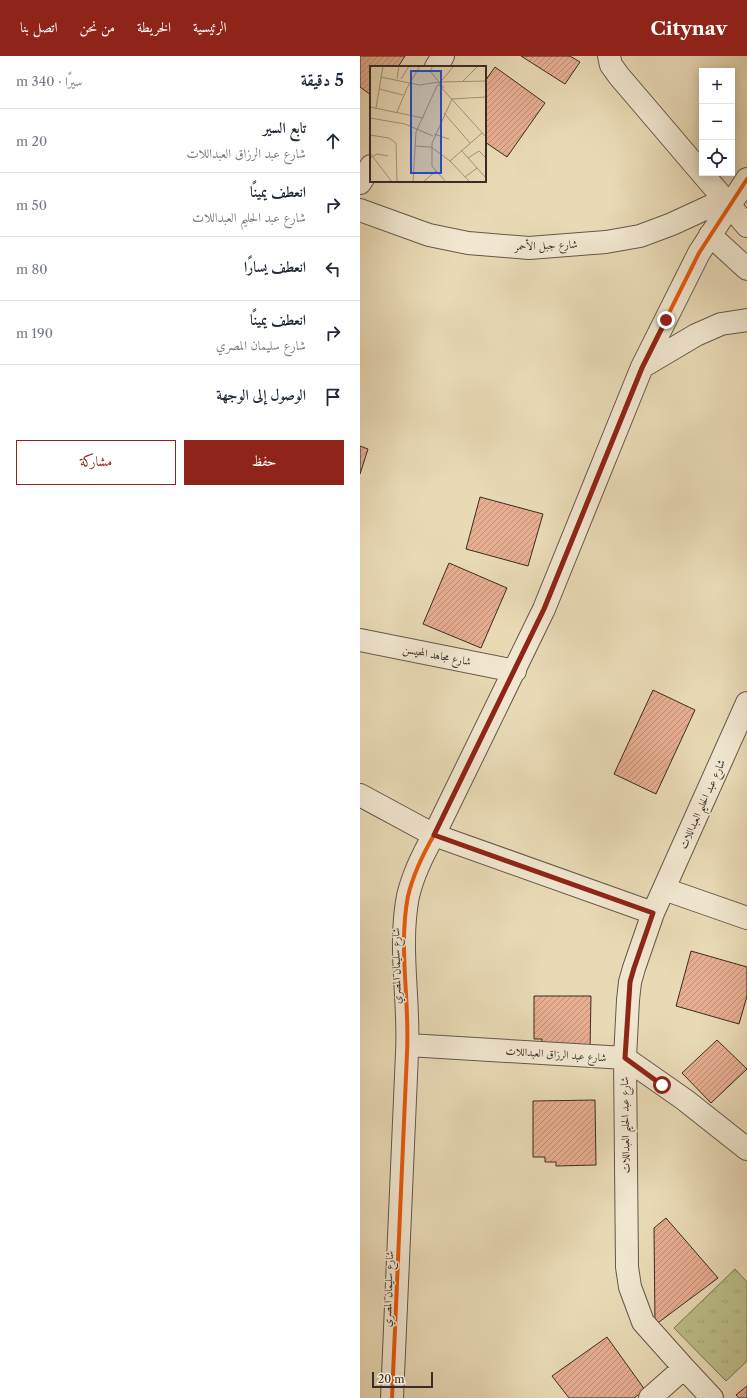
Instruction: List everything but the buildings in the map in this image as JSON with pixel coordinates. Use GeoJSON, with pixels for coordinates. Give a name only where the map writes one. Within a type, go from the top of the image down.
{"type":"FeatureCollection","features":[{"type":"Feature","properties":{"kind":"street"},"geometry":{"type":"LineString","coordinates":[[437,66],[443,56]]}},
{"type":"Feature","properties":{"kind":"street"},"geometry":{"type":"LineString","coordinates":[[609,56],[611,65],[619,76],[747,226]]}},
{"type":"Feature","properties":{"kind":"street"},"geometry":{"type":"LineString","coordinates":[[360,183],[370,168]]}},
{"type":"Feature","properties":{"kind":"street","name":"شارع سليمان المصري"},"geometry":{"type":"LineString","coordinates":[[392,1398],[408,1045],[404,972],[404,928],[408,895],[420,861],[515,671],[544,609],[642,368],[683,284],[710,235],[747,179]]}},
{"type":"Feature","properties":{"kind":"street","name":"شارع جبل الأحمر"},"geometry":{"type":"LineString","coordinates":[[360,210],[429,235],[468,243],[529,248],[606,242],[640,236],[672,224],[711,206],[730,206]]}},
{"type":"Feature","properties":{"kind":"street"},"geometry":{"type":"LineString","coordinates":[[710,235],[747,270]]}},
{"type":"Feature","properties":{"kind":"street"},"geometry":{"type":"LineString","coordinates":[[642,368],[696,335],[721,324],[747,320]]}},
{"type":"Feature","properties":{"kind":"street","name":"شارع مجاهد المحيسن"},"geometry":{"type":"LineString","coordinates":[[360,640],[515,671]]}},
{"type":"Feature","properties":{"kind":"street","name":"شارع عبد الحليم العبداللات"},"geometry":{"type":"LineString","coordinates":[[712,1398],[643,1322],[630,1287],[626,1267],[625,1058],[630,982],[634,968],[653,913],[747,703]]}},
{"type":"Feature","properties":{"kind":"street"},"geometry":{"type":"LineString","coordinates":[[360,795],[434,835],[653,913]]}},
{"type":"Feature","properties":{"kind":"street"},"geometry":{"type":"LineString","coordinates":[[664,889],[747,918]]}},
{"type":"Feature","properties":{"kind":"street","name":"شارع عبد الرزاق العبداللات"},"geometry":{"type":"LineString","coordinates":[[408,1045],[625,1058]]}},
{"type":"Feature","properties":{"kind":"street"},"geometry":{"type":"LineString","coordinates":[[625,1058],[684,1100],[747,1149]]}},
{"type":"Feature","properties":{"kind":"street"},"geometry":{"type":"LineString","coordinates":[[650,1398],[684,1368]]}},
{"type":"Feature","properties":{"kind":"green space"},"geometry":{"type":"Polygon","coordinates":[[[735,1269],[747,1282],[747,1361],[726,1381],[674,1328],[735,1269]]]}},
{"type":"Feature","properties":{"kind":"cycle path"},"geometry":{"type":"LineString","coordinates":[[392,1398],[407,1053],[404,935],[405,916],[410,888],[422,857],[544,609],[642,367],[699,253],[747,179]]}},
{"type":"Feature","properties":{"kind":"route"},"geometry":{"type":"LineString","coordinates":[[662,1085],[625,1058],[630,982],[653,913],[434,835],[544,609],[642,368],[666,320]]}}]}
